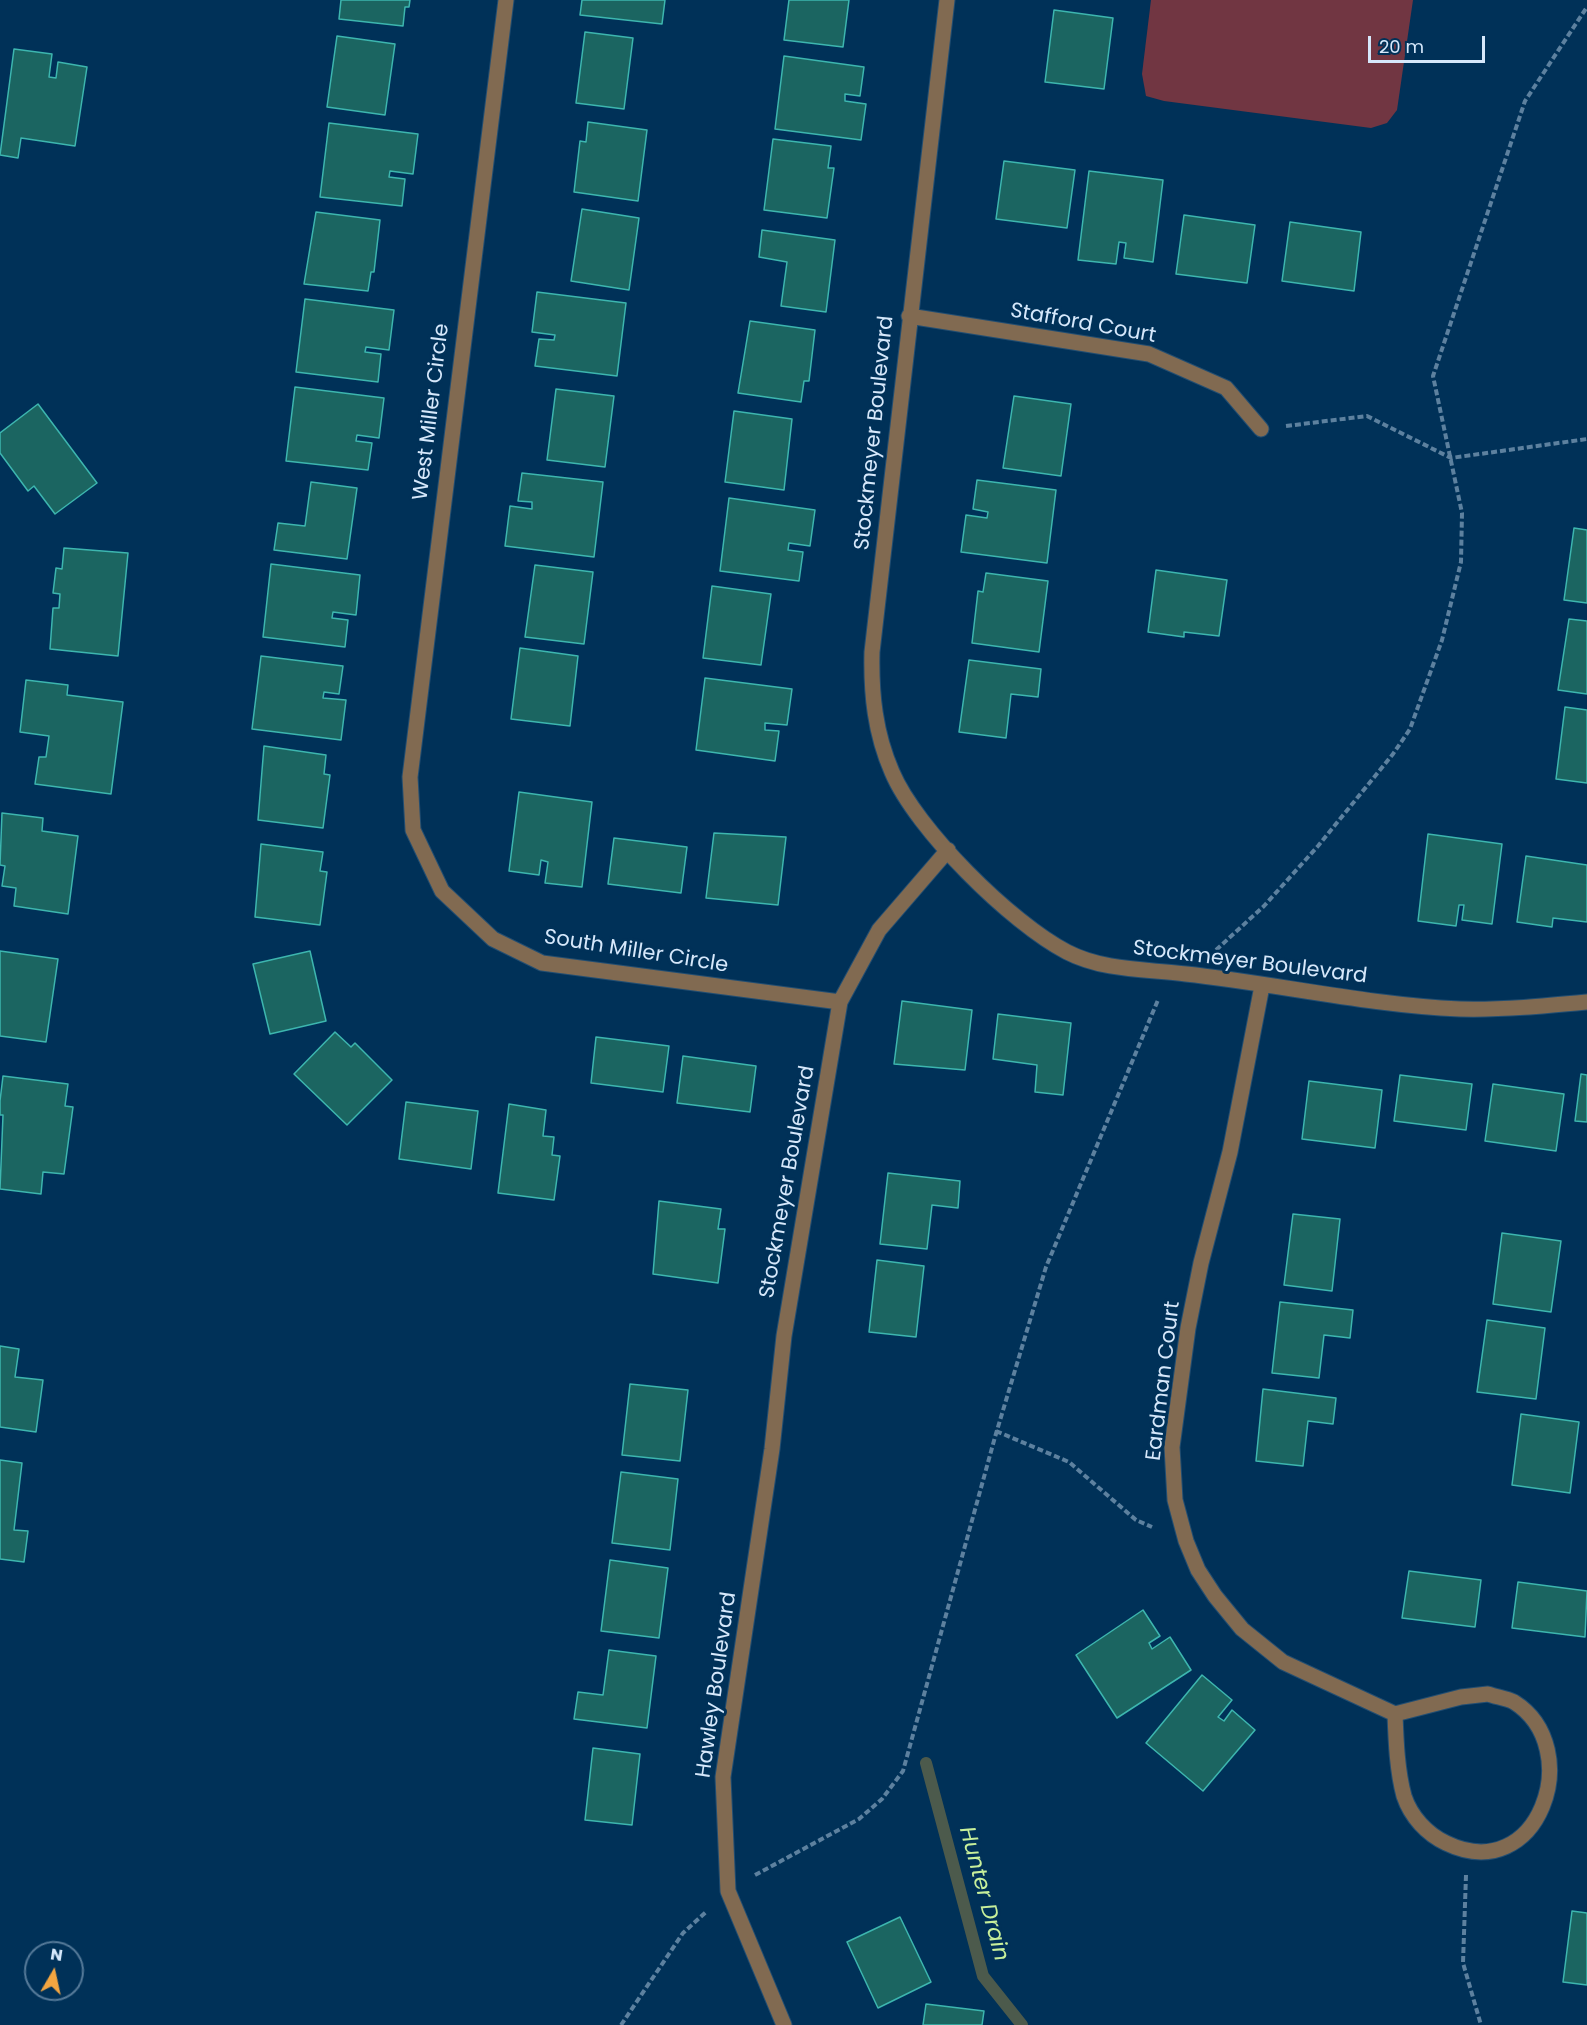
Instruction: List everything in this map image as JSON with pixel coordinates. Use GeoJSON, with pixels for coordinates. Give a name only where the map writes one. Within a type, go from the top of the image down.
{"type":"FeatureCollection","features":[{"type":"Feature","properties":{"kind":"street","name":"West Miller Circle"},"geometry":{"type":"LineString","coordinates":[[413,830],[410,777],[506,0]]}},
{"type":"Feature","properties":{"kind":"street","name":"Stockmeyer Boulevard"},"geometry":{"type":"LineString","coordinates":[[948,0],[909,316],[872,652],[871,689],[878,729],[892,773],[916,812],[999,904],[1067,952],[1103,964],[1140,972],[1185,974],[1262,987],[1462,1009],[1532,1008],[1587,1002]]}},
{"type":"Feature","properties":{"kind":"street","name":"Stafford Court"},"geometry":{"type":"LineString","coordinates":[[909,316],[1149,354],[1226,388],[1261,429]]}},
{"type":"Feature","properties":{"kind":"street","name":"South Miller Circle"},"geometry":{"type":"LineString","coordinates":[[413,830],[442,891],[492,939],[542,963],[840,1002]]}},
{"type":"Feature","properties":{"kind":"street","name":"Stockmeyer Boulevard"},"geometry":{"type":"LineString","coordinates":[[772,1449],[784,1336],[840,1002],[879,930],[948,850]]}},
{"type":"Feature","properties":{"kind":"street","name":"Eardman Court"},"geometry":{"type":"LineString","coordinates":[[1262,987],[1230,1152],[1201,1263],[1187,1339],[1172,1447],[1175,1500],[1186,1541],[1198,1570],[1215,1596],[1242,1629],[1283,1662],[1395,1714]]}},
{"type":"Feature","properties":{"kind":"street","name":"Hawley Boulevard"},"geometry":{"type":"LineString","coordinates":[[772,1449],[723,1777],[728,1891],[784,2025]]}},
{"type":"Feature","properties":{"kind":"street"},"geometry":{"type":"LineString","coordinates":[[1488,1694],[1514,1702],[1521,1707],[1536,1718],[1552,1740],[1559,1766],[1557,1793],[1545,1818],[1528,1836],[1506,1848],[1481,1852],[1467,1850],[1456,1848],[1434,1838],[1416,1820],[1405,1797],[1396,1748],[1395,1714],[1461,1696],[1488,1694]]}},
{"type":"Feature","properties":{"kind":"path"},"geometry":{"type":"LineString","coordinates":[[621,2025],[683,1933],[728,1891],[859,1819],[882,1799],[903,1771],[996,1431],[1046,1267],[1148,1020],[1160,996],[1264,906],[1318,846],[1393,754],[1410,729],[1442,640],[1461,562],[1462,513],[1433,376],[1525,101],[1587,7]]}},
{"type":"Feature","properties":{"kind":"path"},"geometry":{"type":"LineString","coordinates":[[1261,429],[1367,416],[1451,458],[1587,439]]}},
{"type":"Feature","properties":{"kind":"path"},"geometry":{"type":"LineString","coordinates":[[996,1431],[1068,1462],[1136,1520],[1186,1541]]}},
{"type":"Feature","properties":{"kind":"path"},"geometry":{"type":"LineString","coordinates":[[1467,1850],[1463,1963],[1481,2025]]}},
{"type":"Feature","properties":{"kind":"shaded area"},"geometry":{"type":"Polygon","coordinates":[[[1151,0],[1413,0],[1397,110],[1387,123],[1371,128],[1164,101],[1146,96],[1142,74],[1151,0]]]}},
{"type":"Feature","properties":{"kind":"building"},"geometry":{"type":"Polygon","coordinates":[[[341,0],[410,0],[409,7],[405,7],[403,26],[339,19],[341,0]]]}},
{"type":"Feature","properties":{"kind":"building"},"geometry":{"type":"Polygon","coordinates":[[[582,0],[665,0],[662,24],[580,15],[582,0]]]}},
{"type":"Feature","properties":{"kind":"building"},"geometry":{"type":"Polygon","coordinates":[[[789,0],[849,0],[843,47],[784,40],[789,0]]]}},
{"type":"Feature","properties":{"kind":"building"},"geometry":{"type":"Polygon","coordinates":[[[1054,10],[1113,18],[1104,89],[1045,82],[1054,10]]]}},
{"type":"Feature","properties":{"kind":"building"},"geometry":{"type":"Polygon","coordinates":[[[585,32],[633,38],[624,109],[576,103],[585,32]]]}},
{"type":"Feature","properties":{"kind":"building"},"geometry":{"type":"Polygon","coordinates":[[[337,36],[395,44],[385,115],[327,107],[337,36]]]}},
{"type":"Feature","properties":{"kind":"building"},"geometry":{"type":"Polygon","coordinates":[[[14,49],[52,54],[49,77],[56,78],[58,62],[87,67],[75,146],[21,138],[18,158],[0,155],[14,49]]]}},
{"type":"Feature","properties":{"kind":"building"},"geometry":{"type":"Polygon","coordinates":[[[784,56],[864,67],[860,96],[845,94],[845,101],[866,104],[861,140],[775,129],[784,56]]]}},
{"type":"Feature","properties":{"kind":"building"},"geometry":{"type":"Polygon","coordinates":[[[588,122],[647,130],[638,201],[574,192],[580,141],[586,142],[588,122]]]}},
{"type":"Feature","properties":{"kind":"building"},"geometry":{"type":"Polygon","coordinates":[[[329,123],[418,134],[413,174],[390,171],[389,177],[405,179],[402,206],[320,197],[329,123]]]}},
{"type":"Feature","properties":{"kind":"building"},"geometry":{"type":"Polygon","coordinates":[[[773,139],[831,146],[828,168],[834,168],[827,218],[764,210],[773,139]]]}},
{"type":"Feature","properties":{"kind":"building"},"geometry":{"type":"Polygon","coordinates":[[[1004,161],[1075,170],[1067,228],[996,219],[1004,161]]]}},
{"type":"Feature","properties":{"kind":"building"},"geometry":{"type":"Polygon","coordinates":[[[1089,171],[1163,180],[1153,262],[1124,258],[1126,243],[1119,242],[1116,264],[1078,260],[1089,171]]]}},
{"type":"Feature","properties":{"kind":"building"},"geometry":{"type":"Polygon","coordinates":[[[582,209],[639,218],[629,290],[571,281],[582,209]]]}},
{"type":"Feature","properties":{"kind":"building"},"geometry":{"type":"Polygon","coordinates":[[[316,212],[380,220],[374,272],[371,272],[368,291],[304,284],[316,212]]]}},
{"type":"Feature","properties":{"kind":"building"},"geometry":{"type":"Polygon","coordinates":[[[1184,215],[1255,225],[1247,283],[1176,274],[1184,215]]]}},
{"type":"Feature","properties":{"kind":"building"},"geometry":{"type":"Polygon","coordinates":[[[1290,222],[1361,232],[1354,291],[1282,281],[1290,222]]]}},
{"type":"Feature","properties":{"kind":"building"},"geometry":{"type":"Polygon","coordinates":[[[762,230],[835,240],[826,312],[781,306],[787,262],[759,257],[762,230]]]}},
{"type":"Feature","properties":{"kind":"building"},"geometry":{"type":"Polygon","coordinates":[[[537,292],[626,303],[617,376],[535,366],[539,339],[554,340],[555,335],[532,332],[537,292]]]}},
{"type":"Feature","properties":{"kind":"building"},"geometry":{"type":"Polygon","coordinates":[[[305,299],[394,310],[389,350],[366,347],[365,352],[381,354],[378,382],[296,372],[305,299]]]}},
{"type":"Feature","properties":{"kind":"building"},"geometry":{"type":"Polygon","coordinates":[[[750,321],[815,330],[809,381],[804,381],[801,402],[738,393],[750,321]]]}},
{"type":"Feature","properties":{"kind":"building"},"geometry":{"type":"Polygon","coordinates":[[[295,387],[384,398],[379,438],[357,435],[356,441],[372,443],[368,470],[286,461],[295,387]]]}},
{"type":"Feature","properties":{"kind":"building"},"geometry":{"type":"Polygon","coordinates":[[[556,389],[614,396],[605,467],[547,460],[556,389]]]}},
{"type":"Feature","properties":{"kind":"building"},"geometry":{"type":"Polygon","coordinates":[[[1014,396],[1071,404],[1061,476],[1003,468],[1014,396]]]}},
{"type":"Feature","properties":{"kind":"building"},"geometry":{"type":"Polygon","coordinates":[[[38,404],[97,483],[55,514],[34,486],[28,491],[0,453],[0,433],[38,404]]]}},
{"type":"Feature","properties":{"kind":"building"},"geometry":{"type":"Polygon","coordinates":[[[734,411],[792,419],[784,490],[725,482],[734,411]]]}},
{"type":"Feature","properties":{"kind":"building"},"geometry":{"type":"Polygon","coordinates":[[[522,473],[603,482],[594,557],[505,546],[510,506],[532,509],[532,502],[518,501],[522,473]]]}},
{"type":"Feature","properties":{"kind":"building"},"geometry":{"type":"Polygon","coordinates":[[[977,480],[1056,490],[1047,563],[961,552],[966,515],[987,518],[988,512],[973,509],[977,480]]]}},
{"type":"Feature","properties":{"kind":"building"},"geometry":{"type":"Polygon","coordinates":[[[311,482],[357,488],[347,559],[274,550],[278,523],[305,526],[311,482]]]}},
{"type":"Feature","properties":{"kind":"building"},"geometry":{"type":"Polygon","coordinates":[[[729,498],[815,510],[810,546],[789,543],[788,550],[803,552],[799,581],[720,571],[729,498]]]}},
{"type":"Feature","properties":{"kind":"building"},"geometry":{"type":"Polygon","coordinates":[[[1574,528],[1587,530],[1587,603],[1564,600],[1574,528]]]}},
{"type":"Feature","properties":{"kind":"building"},"geometry":{"type":"Polygon","coordinates":[[[64,548],[128,553],[118,656],[50,649],[53,608],[59,608],[60,594],[53,593],[56,568],[62,569],[64,548]]]}},
{"type":"Feature","properties":{"kind":"building"},"geometry":{"type":"Polygon","coordinates":[[[271,564],[360,575],[356,615],[333,612],[332,618],[348,620],[345,647],[263,637],[271,564]]]}},
{"type":"Feature","properties":{"kind":"building"},"geometry":{"type":"Polygon","coordinates":[[[535,565],[593,572],[584,644],[525,637],[535,565]]]}},
{"type":"Feature","properties":{"kind":"building"},"geometry":{"type":"Polygon","coordinates":[[[1156,570],[1227,580],[1219,636],[1184,632],[1184,637],[1148,632],[1156,570]]]}},
{"type":"Feature","properties":{"kind":"building"},"geometry":{"type":"Polygon","coordinates":[[[986,573],[1048,581],[1039,652],[972,643],[978,591],[983,592],[986,573]]]}},
{"type":"Feature","properties":{"kind":"building"},"geometry":{"type":"Polygon","coordinates":[[[712,586],[771,594],[761,665],[703,658],[712,586]]]}},
{"type":"Feature","properties":{"kind":"building"},"geometry":{"type":"Polygon","coordinates":[[[1569,619],[1587,621],[1587,694],[1558,690],[1569,619]]]}},
{"type":"Feature","properties":{"kind":"building"},"geometry":{"type":"Polygon","coordinates":[[[520,648],[578,656],[570,726],[511,719],[520,648]]]}},
{"type":"Feature","properties":{"kind":"building"},"geometry":{"type":"Polygon","coordinates":[[[261,656],[343,666],[339,694],[324,692],[323,698],[346,700],[341,740],[252,729],[261,656]]]}},
{"type":"Feature","properties":{"kind":"building"},"geometry":{"type":"Polygon","coordinates":[[[969,660],[1041,669],[1038,697],[1011,694],[1006,738],[959,732],[969,660]]]}},
{"type":"Feature","properties":{"kind":"building"},"geometry":{"type":"Polygon","coordinates":[[[705,678],[792,689],[787,725],[765,723],[765,730],[779,731],[775,761],[696,750],[705,678]]]}},
{"type":"Feature","properties":{"kind":"building"},"geometry":{"type":"Polygon","coordinates":[[[26,680],[68,685],[67,695],[123,702],[111,794],[35,784],[39,757],[46,757],[49,736],[20,732],[26,680]]]}},
{"type":"Feature","properties":{"kind":"building"},"geometry":{"type":"Polygon","coordinates":[[[1565,707],[1587,710],[1587,783],[1556,779],[1565,707]]]}},
{"type":"Feature","properties":{"kind":"building"},"geometry":{"type":"Polygon","coordinates":[[[264,746],[326,755],[324,774],[330,775],[323,828],[258,820],[264,746]]]}},
{"type":"Feature","properties":{"kind":"building"},"geometry":{"type":"Polygon","coordinates":[[[519,792],[592,802],[582,887],[545,883],[548,862],[541,860],[539,875],[509,871],[519,792]]]}},
{"type":"Feature","properties":{"kind":"building"},"geometry":{"type":"Polygon","coordinates":[[[2,813],[43,818],[42,831],[78,836],[68,914],[14,906],[16,888],[2,886],[5,866],[0,865],[2,813]]]}},
{"type":"Feature","properties":{"kind":"building"},"geometry":{"type":"Polygon","coordinates":[[[714,833],[786,837],[778,905],[706,898],[714,833]]]}},
{"type":"Feature","properties":{"kind":"building"},"geometry":{"type":"Polygon","coordinates":[[[1428,834],[1502,844],[1492,924],[1462,920],[1464,905],[1459,905],[1456,926],[1418,921],[1428,834]]]}},
{"type":"Feature","properties":{"kind":"building"},"geometry":{"type":"Polygon","coordinates":[[[614,838],[687,847],[681,893],[608,884],[614,838]]]}},
{"type":"Feature","properties":{"kind":"building"},"geometry":{"type":"Polygon","coordinates":[[[261,844],[323,852],[320,871],[327,872],[320,925],[255,917],[261,844]]]}},
{"type":"Feature","properties":{"kind":"building"},"geometry":{"type":"Polygon","coordinates":[[[1526,856],[1587,865],[1587,922],[1553,918],[1552,927],[1517,922],[1526,856]]]}},
{"type":"Feature","properties":{"kind":"building"},"geometry":{"type":"Polygon","coordinates":[[[0,951],[58,959],[46,1042],[0,1036],[0,951]]]}},
{"type":"Feature","properties":{"kind":"building"},"geometry":{"type":"Polygon","coordinates":[[[310,951],[326,1021],[270,1034],[253,964],[310,951]]]}},
{"type":"Feature","properties":{"kind":"building"},"geometry":{"type":"Polygon","coordinates":[[[902,1001],[972,1010],[965,1070],[894,1064],[902,1001]]]}},
{"type":"Feature","properties":{"kind":"building"},"geometry":{"type":"Polygon","coordinates":[[[998,1014],[1071,1023],[1063,1095],[1035,1092],[1037,1065],[993,1059],[998,1014]]]}},
{"type":"Feature","properties":{"kind":"building"},"geometry":{"type":"Polygon","coordinates":[[[335,1032],[351,1047],[355,1043],[392,1080],[347,1125],[294,1074],[335,1032]]]}},
{"type":"Feature","properties":{"kind":"building"},"geometry":{"type":"Polygon","coordinates":[[[596,1037],[669,1046],[663,1092],[591,1083],[596,1037]]]}},
{"type":"Feature","properties":{"kind":"building"},"geometry":{"type":"Polygon","coordinates":[[[683,1056],[756,1066],[750,1112],[677,1103],[683,1056]]]}},
{"type":"Feature","properties":{"kind":"building"},"geometry":{"type":"Polygon","coordinates":[[[1581,1074],[1587,1075],[1587,1122],[1575,1121],[1581,1074]]]}},
{"type":"Feature","properties":{"kind":"building"},"geometry":{"type":"Polygon","coordinates":[[[1400,1075],[1472,1084],[1466,1130],[1394,1121],[1400,1075]]]}},
{"type":"Feature","properties":{"kind":"building"},"geometry":{"type":"Polygon","coordinates":[[[3,1076],[68,1084],[65,1106],[73,1107],[64,1174],[43,1172],[41,1194],[0,1189],[3,1115],[0,1115],[0,1101],[3,1076]]]}},
{"type":"Feature","properties":{"kind":"building"},"geometry":{"type":"Polygon","coordinates":[[[1309,1081],[1382,1090],[1375,1148],[1302,1139],[1309,1081]]]}},
{"type":"Feature","properties":{"kind":"building"},"geometry":{"type":"Polygon","coordinates":[[[1493,1084],[1564,1094],[1556,1151],[1485,1141],[1493,1084]]]}},
{"type":"Feature","properties":{"kind":"building"},"geometry":{"type":"Polygon","coordinates":[[[406,1102],[478,1111],[471,1169],[399,1159],[406,1102]]]}},
{"type":"Feature","properties":{"kind":"building"},"geometry":{"type":"Polygon","coordinates":[[[509,1104],[546,1110],[543,1136],[554,1137],[552,1155],[560,1156],[554,1200],[498,1193],[509,1104]]]}},
{"type":"Feature","properties":{"kind":"building"},"geometry":{"type":"Polygon","coordinates":[[[888,1173],[960,1181],[958,1208],[932,1205],[927,1249],[880,1244],[888,1173]]]}},
{"type":"Feature","properties":{"kind":"building"},"geometry":{"type":"Polygon","coordinates":[[[659,1201],[721,1209],[718,1229],[725,1229],[718,1283],[653,1274],[659,1201]]]}},
{"type":"Feature","properties":{"kind":"building"},"geometry":{"type":"Polygon","coordinates":[[[1293,1214],[1340,1219],[1332,1291],[1284,1285],[1293,1214]]]}},
{"type":"Feature","properties":{"kind":"building"},"geometry":{"type":"Polygon","coordinates":[[[1502,1233],[1561,1241],[1551,1312],[1493,1304],[1502,1233]]]}},
{"type":"Feature","properties":{"kind":"building"},"geometry":{"type":"Polygon","coordinates":[[[877,1260],[924,1266],[916,1337],[869,1332],[877,1260]]]}},
{"type":"Feature","properties":{"kind":"building"},"geometry":{"type":"Polygon","coordinates":[[[1280,1302],[1353,1310],[1350,1338],[1324,1335],[1319,1378],[1272,1373],[1280,1302]]]}},
{"type":"Feature","properties":{"kind":"building"},"geometry":{"type":"Polygon","coordinates":[[[1487,1320],[1545,1328],[1536,1399],[1477,1392],[1487,1320]]]}},
{"type":"Feature","properties":{"kind":"building"},"geometry":{"type":"Polygon","coordinates":[[[0,1346],[19,1349],[15,1377],[43,1380],[36,1432],[0,1427],[0,1346]]]}},
{"type":"Feature","properties":{"kind":"building"},"geometry":{"type":"Polygon","coordinates":[[[630,1384],[688,1390],[680,1461],[622,1455],[630,1384]]]}},
{"type":"Feature","properties":{"kind":"building"},"geometry":{"type":"Polygon","coordinates":[[[1263,1389],[1336,1398],[1333,1424],[1308,1421],[1303,1466],[1256,1461],[1263,1389]]]}},
{"type":"Feature","properties":{"kind":"building"},"geometry":{"type":"Polygon","coordinates":[[[1521,1414],[1579,1422],[1570,1493],[1512,1485],[1521,1414]]]}},
{"type":"Feature","properties":{"kind":"building"},"geometry":{"type":"Polygon","coordinates":[[[0,1460],[22,1463],[14,1530],[28,1531],[24,1562],[0,1559],[0,1460]]]}},
{"type":"Feature","properties":{"kind":"building"},"geometry":{"type":"Polygon","coordinates":[[[621,1472],[678,1479],[670,1550],[612,1543],[621,1472]]]}},
{"type":"Feature","properties":{"kind":"building"},"geometry":{"type":"Polygon","coordinates":[[[610,1560],[668,1568],[659,1638],[601,1631],[610,1560]]]}},
{"type":"Feature","properties":{"kind":"building"},"geometry":{"type":"Polygon","coordinates":[[[1409,1571],[1481,1580],[1475,1627],[1402,1618],[1409,1571]]]}},
{"type":"Feature","properties":{"kind":"building"},"geometry":{"type":"Polygon","coordinates":[[[1518,1582],[1587,1591],[1585,1637],[1512,1628],[1518,1582]]]}},
{"type":"Feature","properties":{"kind":"building"},"geometry":{"type":"Polygon","coordinates":[[[1143,1610],[1160,1636],[1149,1643],[1152,1649],[1170,1637],[1191,1670],[1117,1718],[1076,1655],[1143,1610]]]}},
{"type":"Feature","properties":{"kind":"building"},"geometry":{"type":"Polygon","coordinates":[[[609,1650],[656,1656],[647,1728],[574,1719],[578,1692],[603,1695],[609,1650]]]}},
{"type":"Feature","properties":{"kind":"building"},"geometry":{"type":"Polygon","coordinates":[[[1202,1675],[1232,1700],[1218,1717],[1224,1721],[1232,1710],[1255,1730],[1203,1791],[1146,1743],[1202,1675]]]}},
{"type":"Feature","properties":{"kind":"building"},"geometry":{"type":"Polygon","coordinates":[[[593,1748],[640,1754],[632,1825],[585,1820],[593,1748]]]}},
{"type":"Feature","properties":{"kind":"building"},"geometry":{"type":"Polygon","coordinates":[[[1572,1911],[1587,1913],[1587,1985],[1563,1982],[1572,1911]]]}},
{"type":"Feature","properties":{"kind":"building"},"geometry":{"type":"Polygon","coordinates":[[[900,1917],[931,1982],[878,2008],[847,1942],[900,1917]]]}},
{"type":"Feature","properties":{"kind":"building"},"geometry":{"type":"Polygon","coordinates":[[[926,2004],[984,2011],[982,2025],[923,2025],[926,2004]]]}},
{"type":"Feature","properties":{"kind":"waterway","name":"Hunter Drain"},"geometry":{"type":"LineString","coordinates":[[926,1763],[983,1976],[1022,2025]]}}]}
